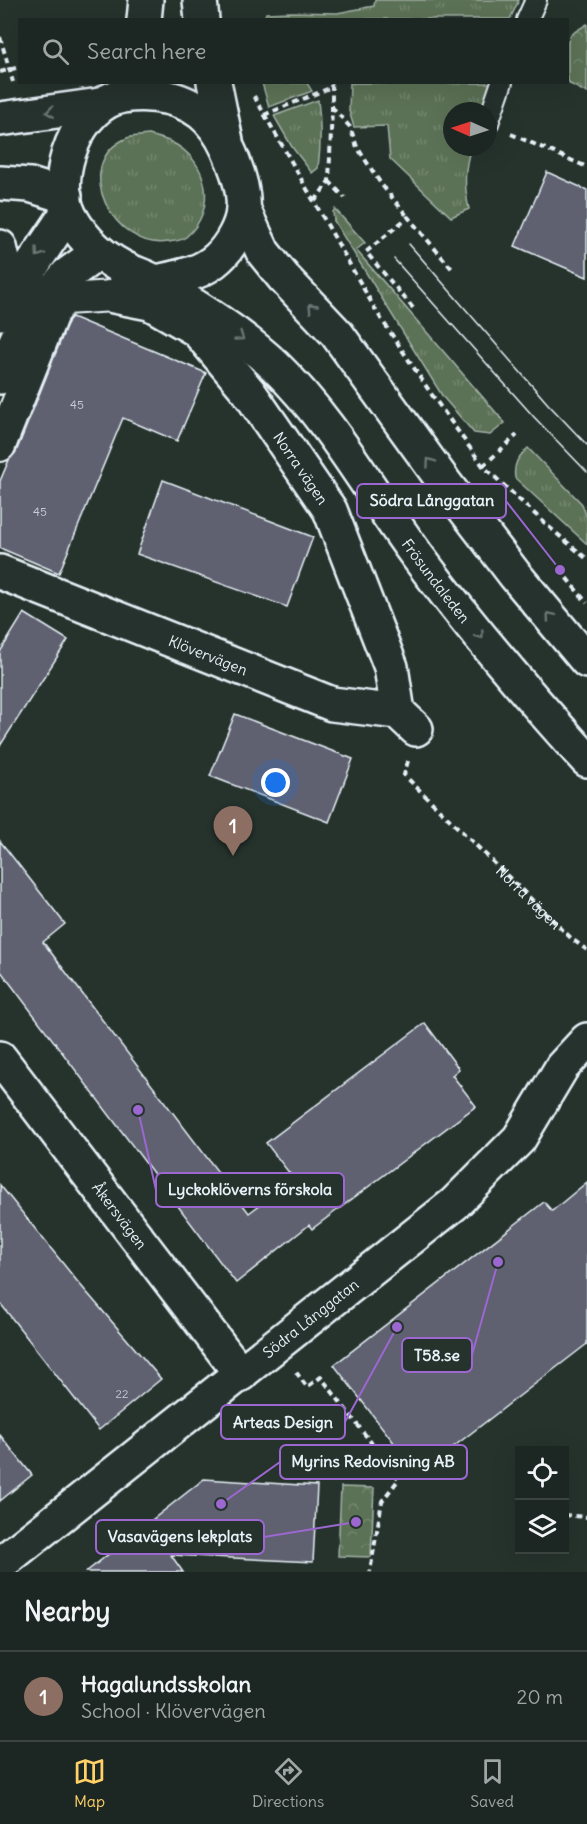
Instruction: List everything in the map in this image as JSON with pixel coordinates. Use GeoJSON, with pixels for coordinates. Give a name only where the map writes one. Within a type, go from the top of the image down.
{"type":"FeatureCollection","features":[{"type":"Feature","properties":{"kind":"street"},"geometry":{"type":"LineString","coordinates":[[144,18],[146,0]]}},
{"type":"Feature","properties":{"kind":"street"},"geometry":{"type":"LineString","coordinates":[[200,0],[202,18]]}},
{"type":"Feature","properties":{"kind":"street"},"geometry":{"type":"LineString","coordinates":[[214,84],[226,143],[240,186],[243,209],[263,252],[284,278],[337,334],[515,575],[587,661]]}},
{"type":"Feature","properties":{"kind":"street"},"geometry":{"type":"LineString","coordinates":[[0,119],[116,94],[153,95],[189,105],[209,120],[226,143]]}},
{"type":"Feature","properties":{"kind":"street"},"geometry":{"type":"LineString","coordinates":[[116,94],[85,121],[65,160],[66,204],[81,235],[99,252],[114,263],[156,282],[195,273],[218,258],[235,236],[243,209]]}},
{"type":"Feature","properties":{"kind":"street"},"geometry":{"type":"LineString","coordinates":[[0,183],[30,185],[66,204]]}},
{"type":"Feature","properties":{"kind":"street"},"geometry":{"type":"LineString","coordinates":[[5,304],[66,204]]}},
{"type":"Feature","properties":{"kind":"street"},"geometry":{"type":"LineString","coordinates":[[0,247],[5,304]]}},
{"type":"Feature","properties":{"kind":"street"},"geometry":{"type":"LineString","coordinates":[[0,377],[22,328],[67,274],[99,252]]}},
{"type":"Feature","properties":{"kind":"street","name":"Frösundaleden"},"geometry":{"type":"LineString","coordinates":[[156,282],[206,313],[255,348],[291,382],[344,448],[417,556],[492,650],[587,760]]}},
{"type":"Feature","properties":{"kind":"street"},"geometry":{"type":"LineString","coordinates":[[0,446],[54,312],[66,299],[114,296]]}},
{"type":"Feature","properties":{"kind":"street","name":"Norra vägen"},"geometry":{"type":"LineString","coordinates":[[114,296],[150,303],[197,330],[249,392],[330,510],[391,667],[407,720]]}},
{"type":"Feature","properties":{"kind":"street","name":"Klövervägen"},"geometry":{"type":"LineString","coordinates":[[0,572],[332,704],[407,720]]}},
{"type":"Feature","properties":{"kind":"street","name":"Södra Långgatan"},"geometry":{"type":"LineString","coordinates":[[0,1564],[454,1204],[519,1139],[562,1067],[587,1040]]}},
{"type":"Feature","properties":{"kind":"street","name":"Åkersvägen"},"geometry":{"type":"LineString","coordinates":[[0,1058],[240,1374]]}},
{"type":"Feature","properties":{"kind":"lane"},"geometry":{"type":"LineString","coordinates":[[528,18],[536,0]]}},
{"type":"Feature","properties":{"kind":"lane"},"geometry":{"type":"LineString","coordinates":[[495,102],[501,84]]}},
{"type":"Feature","properties":{"kind":"path"},"geometry":{"type":"LineString","coordinates":[[0,39],[11,69]]}},
{"type":"Feature","properties":{"kind":"path"},"geometry":{"type":"LineString","coordinates":[[0,72],[18,67]]}},
{"type":"Feature","properties":{"kind":"path"},"geometry":{"type":"LineString","coordinates":[[264,115],[331,85],[329,181],[315,201]]}},
{"type":"Feature","properties":{"kind":"path"},"geometry":{"type":"LineString","coordinates":[[253,95],[378,314],[483,466],[587,559]]}},
{"type":"Feature","properties":{"kind":"path"},"geometry":{"type":"LineString","coordinates":[[332,107],[350,127],[357,147],[381,184],[453,270]]}},
{"type":"Feature","properties":{"kind":"path"},"geometry":{"type":"LineString","coordinates":[[510,134],[587,167]]}},
{"type":"Feature","properties":{"kind":"path"},"geometry":{"type":"LineString","coordinates":[[329,181],[345,198]]}},
{"type":"Feature","properties":{"kind":"path"},"geometry":{"type":"LineString","coordinates":[[408,217],[366,252],[413,308]]}},
{"type":"Feature","properties":{"kind":"path"},"geometry":{"type":"LineString","coordinates":[[483,466],[516,435]]}},
{"type":"Feature","properties":{"kind":"path"},"geometry":{"type":"LineString","coordinates":[[560,570],[587,603]]}},
{"type":"Feature","properties":{"kind":"path","name":"Norra vägen"},"geometry":{"type":"LineString","coordinates":[[407,720],[404,775],[572,939],[587,950]]}},
{"type":"Feature","properties":{"kind":"path"},"geometry":{"type":"LineString","coordinates":[[295,1373],[307,1387],[321,1377],[399,1479],[382,1501],[370,1572]]}},
{"type":"Feature","properties":{"kind":"path"},"geometry":{"type":"LineString","coordinates":[[569,1515],[587,1517]]}},
{"type":"Feature","properties":{"kind":"green space"},"geometry":{"type":"Polygon","coordinates":[[[375,0],[519,0],[510,18],[264,18],[266,13],[337,13],[374,6],[375,0]]]}},
{"type":"Feature","properties":{"kind":"green space"},"geometry":{"type":"Polygon","coordinates":[[[587,24],[587,93],[569,82],[571,34],[587,24]]]}},
{"type":"Feature","properties":{"kind":"green space"},"geometry":{"type":"Polygon","coordinates":[[[262,84],[308,84],[312,91],[269,107],[262,84]]]}},
{"type":"Feature","properties":{"kind":"green space"},"geometry":{"type":"Polygon","coordinates":[[[350,84],[493,84],[486,102],[443,102],[443,156],[469,156],[466,193],[469,209],[451,217],[390,159],[387,126],[354,127],[349,111],[350,84]]]}},
{"type":"Feature","properties":{"kind":"green space"},"geometry":{"type":"Polygon","coordinates":[[[318,100],[320,151],[318,168],[312,173],[292,147],[274,116],[318,100]]]}},
{"type":"Feature","properties":{"kind":"green space"},"geometry":{"type":"Polygon","coordinates":[[[149,135],[169,141],[184,150],[201,173],[205,186],[205,200],[196,226],[180,240],[149,241],[131,233],[116,220],[106,203],[100,185],[101,166],[110,150],[127,138],[149,135]]]}},
{"type":"Feature","properties":{"kind":"green space"},"geometry":{"type":"Polygon","coordinates":[[[335,209],[365,243],[356,250],[505,423],[490,435],[474,433],[443,397],[334,221],[335,209]]]}},
{"type":"Feature","properties":{"kind":"green space"},"geometry":{"type":"Polygon","coordinates":[[[528,448],[582,504],[587,518],[587,544],[515,478],[517,461],[528,448]]]}},
{"type":"Feature","properties":{"kind":"green space"},"geometry":{"type":"Polygon","coordinates":[[[341,1487],[374,1488],[371,1557],[338,1556],[341,1487]]]}},
{"type":"Feature","properties":{"kind":"building"},"geometry":{"type":"Polygon","coordinates":[[[547,172],[587,190],[587,277],[515,246],[547,172]]]}},
{"type":"Feature","properties":{"kind":"building"},"geometry":{"type":"Polygon","coordinates":[[[72,317],[206,373],[177,441],[123,418],[59,573],[0,548],[0,481],[9,460],[16,452],[72,317]]]}},
{"type":"Feature","properties":{"kind":"building"},"geometry":{"type":"Polygon","coordinates":[[[163,480],[313,537],[287,607],[137,554],[163,480]]]}},
{"type":"Feature","properties":{"kind":"building"},"geometry":{"type":"Polygon","coordinates":[[[24,613],[68,640],[0,746],[0,652],[24,613]]]}},
{"type":"Feature","properties":{"kind":"building"},"geometry":{"type":"Polygon","coordinates":[[[235,714],[353,759],[329,822],[210,776],[235,714]]]}},
{"type":"Feature","properties":{"kind":"building"},"geometry":{"type":"Polygon","coordinates":[[[0,841],[65,924],[43,942],[249,1213],[294,1179],[266,1143],[425,1023],[459,1069],[452,1075],[476,1106],[312,1229],[309,1225],[236,1283],[0,970],[0,841]]]}},
{"type":"Feature","properties":{"kind":"building"},"geometry":{"type":"Polygon","coordinates":[[[587,1182],[587,1344],[418,1474],[334,1365],[544,1202],[552,1211],[587,1182]]]}},
{"type":"Feature","properties":{"kind":"building"},"geometry":{"type":"Polygon","coordinates":[[[0,1185],[77,1281],[161,1379],[99,1430],[0,1303],[0,1185]]]}},
{"type":"Feature","properties":{"kind":"building"},"geometry":{"type":"Polygon","coordinates":[[[0,1435],[32,1475],[0,1501],[0,1435]]]}},
{"type":"Feature","properties":{"kind":"building"},"geometry":{"type":"Polygon","coordinates":[[[204,1479],[317,1486],[313,1562],[171,1555],[183,1572],[86,1572],[204,1479]]]}},
{"type":"Feature","properties":{"kind":"tram line"},"geometry":{"type":"LineString","coordinates":[[409,244],[548,404],[587,445]]}},
{"type":"Feature","properties":{"kind":"tram line"},"geometry":{"type":"LineString","coordinates":[[394,259],[534,417],[587,472]]}},
{"type":"Feature","properties":{"kind":"place","name":"Södra Långgatan"},"geometry":{"type":"Point","coordinates":[560,570]}},
{"type":"Feature","properties":{"kind":"place","name":"Hagalundsskolan"},"geometry":{"type":"Point","coordinates":[233,856]}},
{"type":"Feature","properties":{"kind":"place","name":"Lyckoklöverns förskola"},"geometry":{"type":"Point","coordinates":[138,1110]}},
{"type":"Feature","properties":{"kind":"place","name":"T58.se"},"geometry":{"type":"Point","coordinates":[498,1262]}},
{"type":"Feature","properties":{"kind":"place","name":"Arteas Design"},"geometry":{"type":"Point","coordinates":[397,1327]}},
{"type":"Feature","properties":{"kind":"place","name":"Myrins Redovisning AB"},"geometry":{"type":"Point","coordinates":[221,1504]}},
{"type":"Feature","properties":{"kind":"place","name":"Vasavägens lekplats"},"geometry":{"type":"Point","coordinates":[356,1522]}}]}
